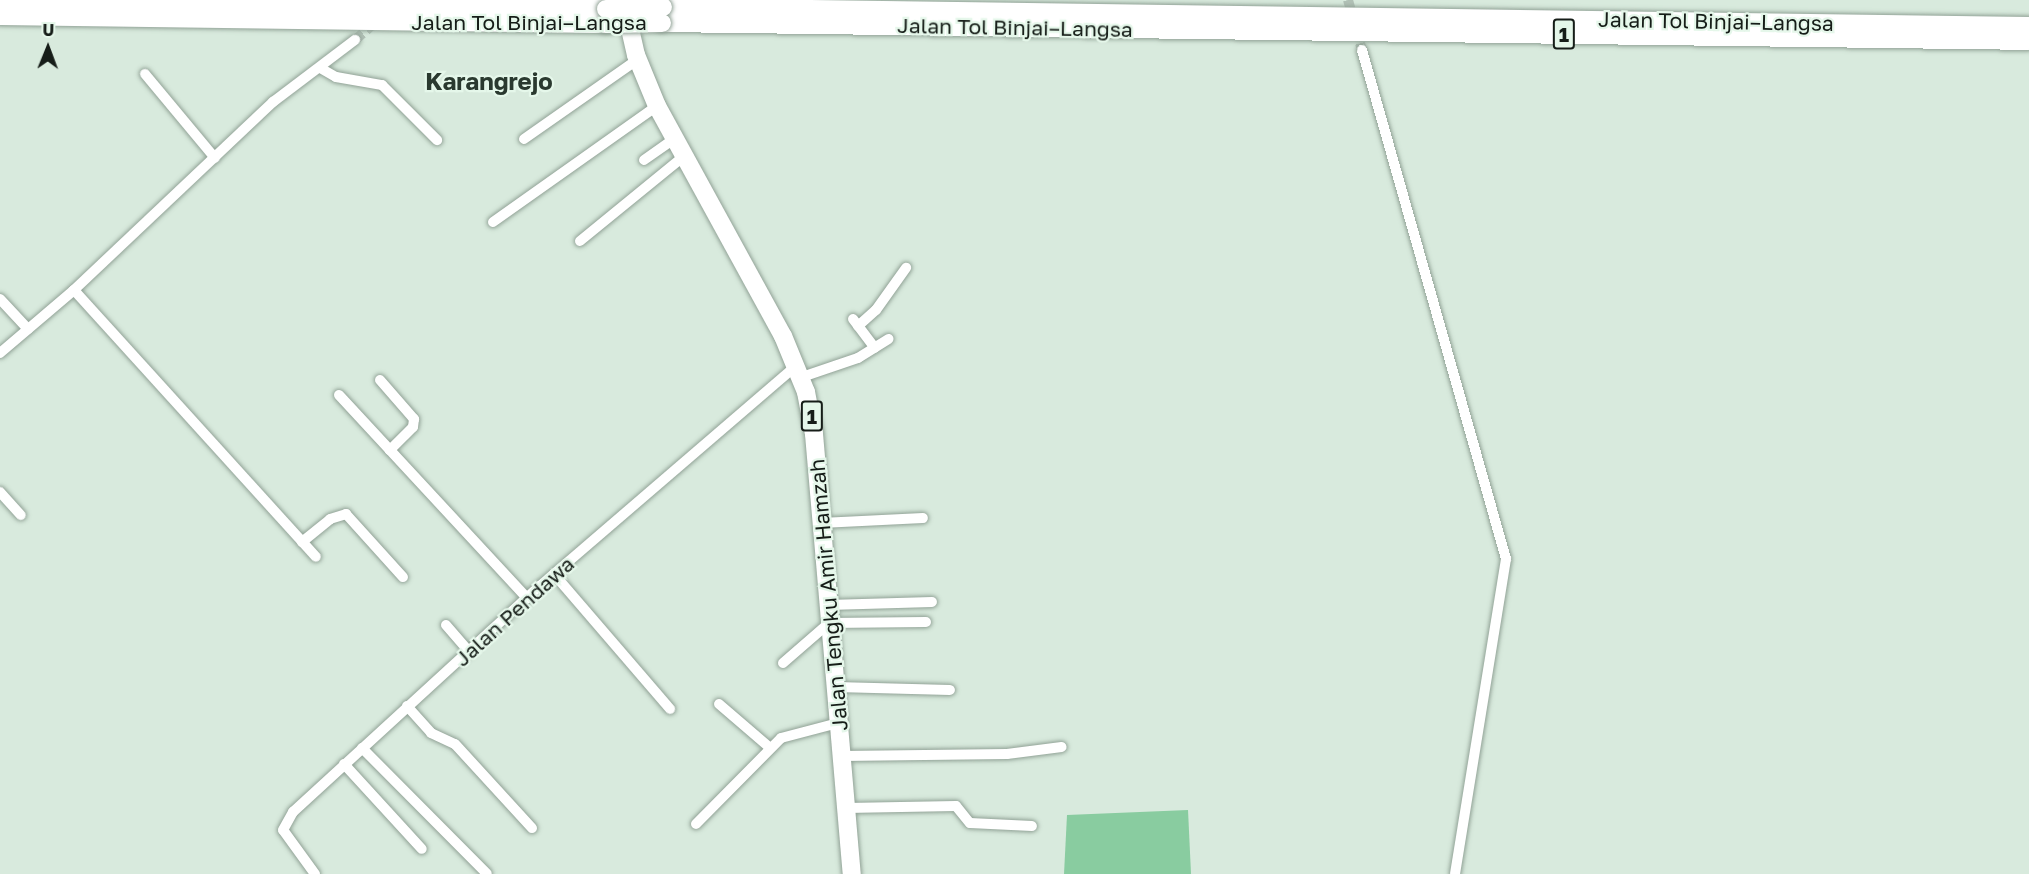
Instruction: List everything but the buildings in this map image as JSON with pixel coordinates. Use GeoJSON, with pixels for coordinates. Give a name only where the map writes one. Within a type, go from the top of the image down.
{"type":"FeatureCollection","features":[{"type":"Feature","properties":{"kind":"highway","name":"Jalan Tengku Amir Hamzah"},"geometry":{"type":"LineString","coordinates":[[623,0],[638,60],[657,106],[673,140],[799,371],[812,420],[852,874]]}},
{"type":"Feature","properties":{"kind":"highway","name":"Jalan Tol Binjai–Langsa"},"geometry":{"type":"LineString","coordinates":[[0,1],[606,16]]}},
{"type":"Feature","properties":{"kind":"highway","name":"Jalan Tol Binjai–Langsa"},"geometry":{"type":"LineString","coordinates":[[0,16],[662,15],[1057,20],[2029,41]]}},
{"type":"Feature","properties":{"kind":"highway","name":"Jalan Tol Binjai–Langsa"},"geometry":{"type":"LineString","coordinates":[[1101,21],[2029,26]]}},
{"type":"Feature","properties":{"kind":"street"},"geometry":{"type":"LineString","coordinates":[[0,353],[74,290],[273,102],[322,69],[355,40]]}},
{"type":"Feature","properties":{"kind":"street"},"geometry":{"type":"LineString","coordinates":[[1362,50],[1506,559],[1455,874]]}},
{"type":"Feature","properties":{"kind":"street"},"geometry":{"type":"LineString","coordinates":[[524,139],[638,60]]}},
{"type":"Feature","properties":{"kind":"street"},"geometry":{"type":"LineString","coordinates":[[322,69],[336,77],[382,85],[437,140]]}},
{"type":"Feature","properties":{"kind":"street"},"geometry":{"type":"LineString","coordinates":[[145,74],[214,158]]}},
{"type":"Feature","properties":{"kind":"street"},"geometry":{"type":"LineString","coordinates":[[493,222],[657,106]]}},
{"type":"Feature","properties":{"kind":"street"},"geometry":{"type":"LineString","coordinates":[[644,160],[673,140]]}},
{"type":"Feature","properties":{"kind":"street"},"geometry":{"type":"LineString","coordinates":[[580,241],[683,157]]}},
{"type":"Feature","properties":{"kind":"street"},"geometry":{"type":"LineString","coordinates":[[875,348],[855,322],[876,310],[906,268]]}},
{"type":"Feature","properties":{"kind":"street"},"geometry":{"type":"LineString","coordinates":[[74,290],[316,557]]}},
{"type":"Feature","properties":{"kind":"street"},"geometry":{"type":"LineString","coordinates":[[0,299],[28,329]]}},
{"type":"Feature","properties":{"kind":"street","name":"Jalan Pendawa"},"geometry":{"type":"LineString","coordinates":[[315,874],[284,833],[283,824],[407,706],[554,574],[799,371],[875,348],[889,339]]}},
{"type":"Feature","properties":{"kind":"street"},"geometry":{"type":"LineString","coordinates":[[380,380],[414,418],[412,427],[390,450]]}},
{"type":"Feature","properties":{"kind":"street"},"geometry":{"type":"LineString","coordinates":[[339,395],[528,598]]}},
{"type":"Feature","properties":{"kind":"street"},"geometry":{"type":"LineString","coordinates":[[0,492],[21,515]]}},
{"type":"Feature","properties":{"kind":"street"},"geometry":{"type":"LineString","coordinates":[[302,542],[330,519],[346,514],[403,577]]}},
{"type":"Feature","properties":{"kind":"street"},"geometry":{"type":"LineString","coordinates":[[821,523],[923,518]]}},
{"type":"Feature","properties":{"kind":"street"},"geometry":{"type":"LineString","coordinates":[[554,574],[670,709]]}},
{"type":"Feature","properties":{"kind":"street"},"geometry":{"type":"LineString","coordinates":[[783,663],[828,614],[932,602]]}},
{"type":"Feature","properties":{"kind":"street"},"geometry":{"type":"LineString","coordinates":[[828,614],[926,622]]}},
{"type":"Feature","properties":{"kind":"street"},"geometry":{"type":"LineString","coordinates":[[446,625],[469,651]]}},
{"type":"Feature","properties":{"kind":"street"},"geometry":{"type":"LineString","coordinates":[[836,687],[950,690]]}},
{"type":"Feature","properties":{"kind":"street"},"geometry":{"type":"LineString","coordinates":[[719,704],[769,747]]}},
{"type":"Feature","properties":{"kind":"street"},"geometry":{"type":"LineString","coordinates":[[407,706],[431,733],[455,744],[532,828]]}},
{"type":"Feature","properties":{"kind":"street"},"geometry":{"type":"LineString","coordinates":[[696,824],[769,747],[787,735],[838,723]]}},
{"type":"Feature","properties":{"kind":"street"},"geometry":{"type":"LineString","coordinates":[[842,756],[1007,754],[1062,747]]}},
{"type":"Feature","properties":{"kind":"street"},"geometry":{"type":"LineString","coordinates":[[362,748],[487,874]]}},
{"type":"Feature","properties":{"kind":"street"},"geometry":{"type":"LineString","coordinates":[[345,764],[422,849]]}},
{"type":"Feature","properties":{"kind":"street"},"geometry":{"type":"LineString","coordinates":[[846,808],[956,806],[970,823],[1032,826]]}},
{"type":"Feature","properties":{"kind":"green space"},"geometry":{"type":"Polygon","coordinates":[[[1188,810],[1191,874],[1064,874],[1067,815],[1188,810]]]}},
{"type":"Feature","properties":{"kind":"tunnel"},"geometry":{"type":"LineString","coordinates":[[1348,0],[1362,50]]}},
{"type":"Feature","properties":{"kind":"tunnel"},"geometry":{"type":"LineString","coordinates":[[355,40],[377,21]]}},
{"type":"Feature","properties":{"kind":"district","name":"Karangrejo"},"geometry":{"type":"Point","coordinates":[489,81]}}]}
